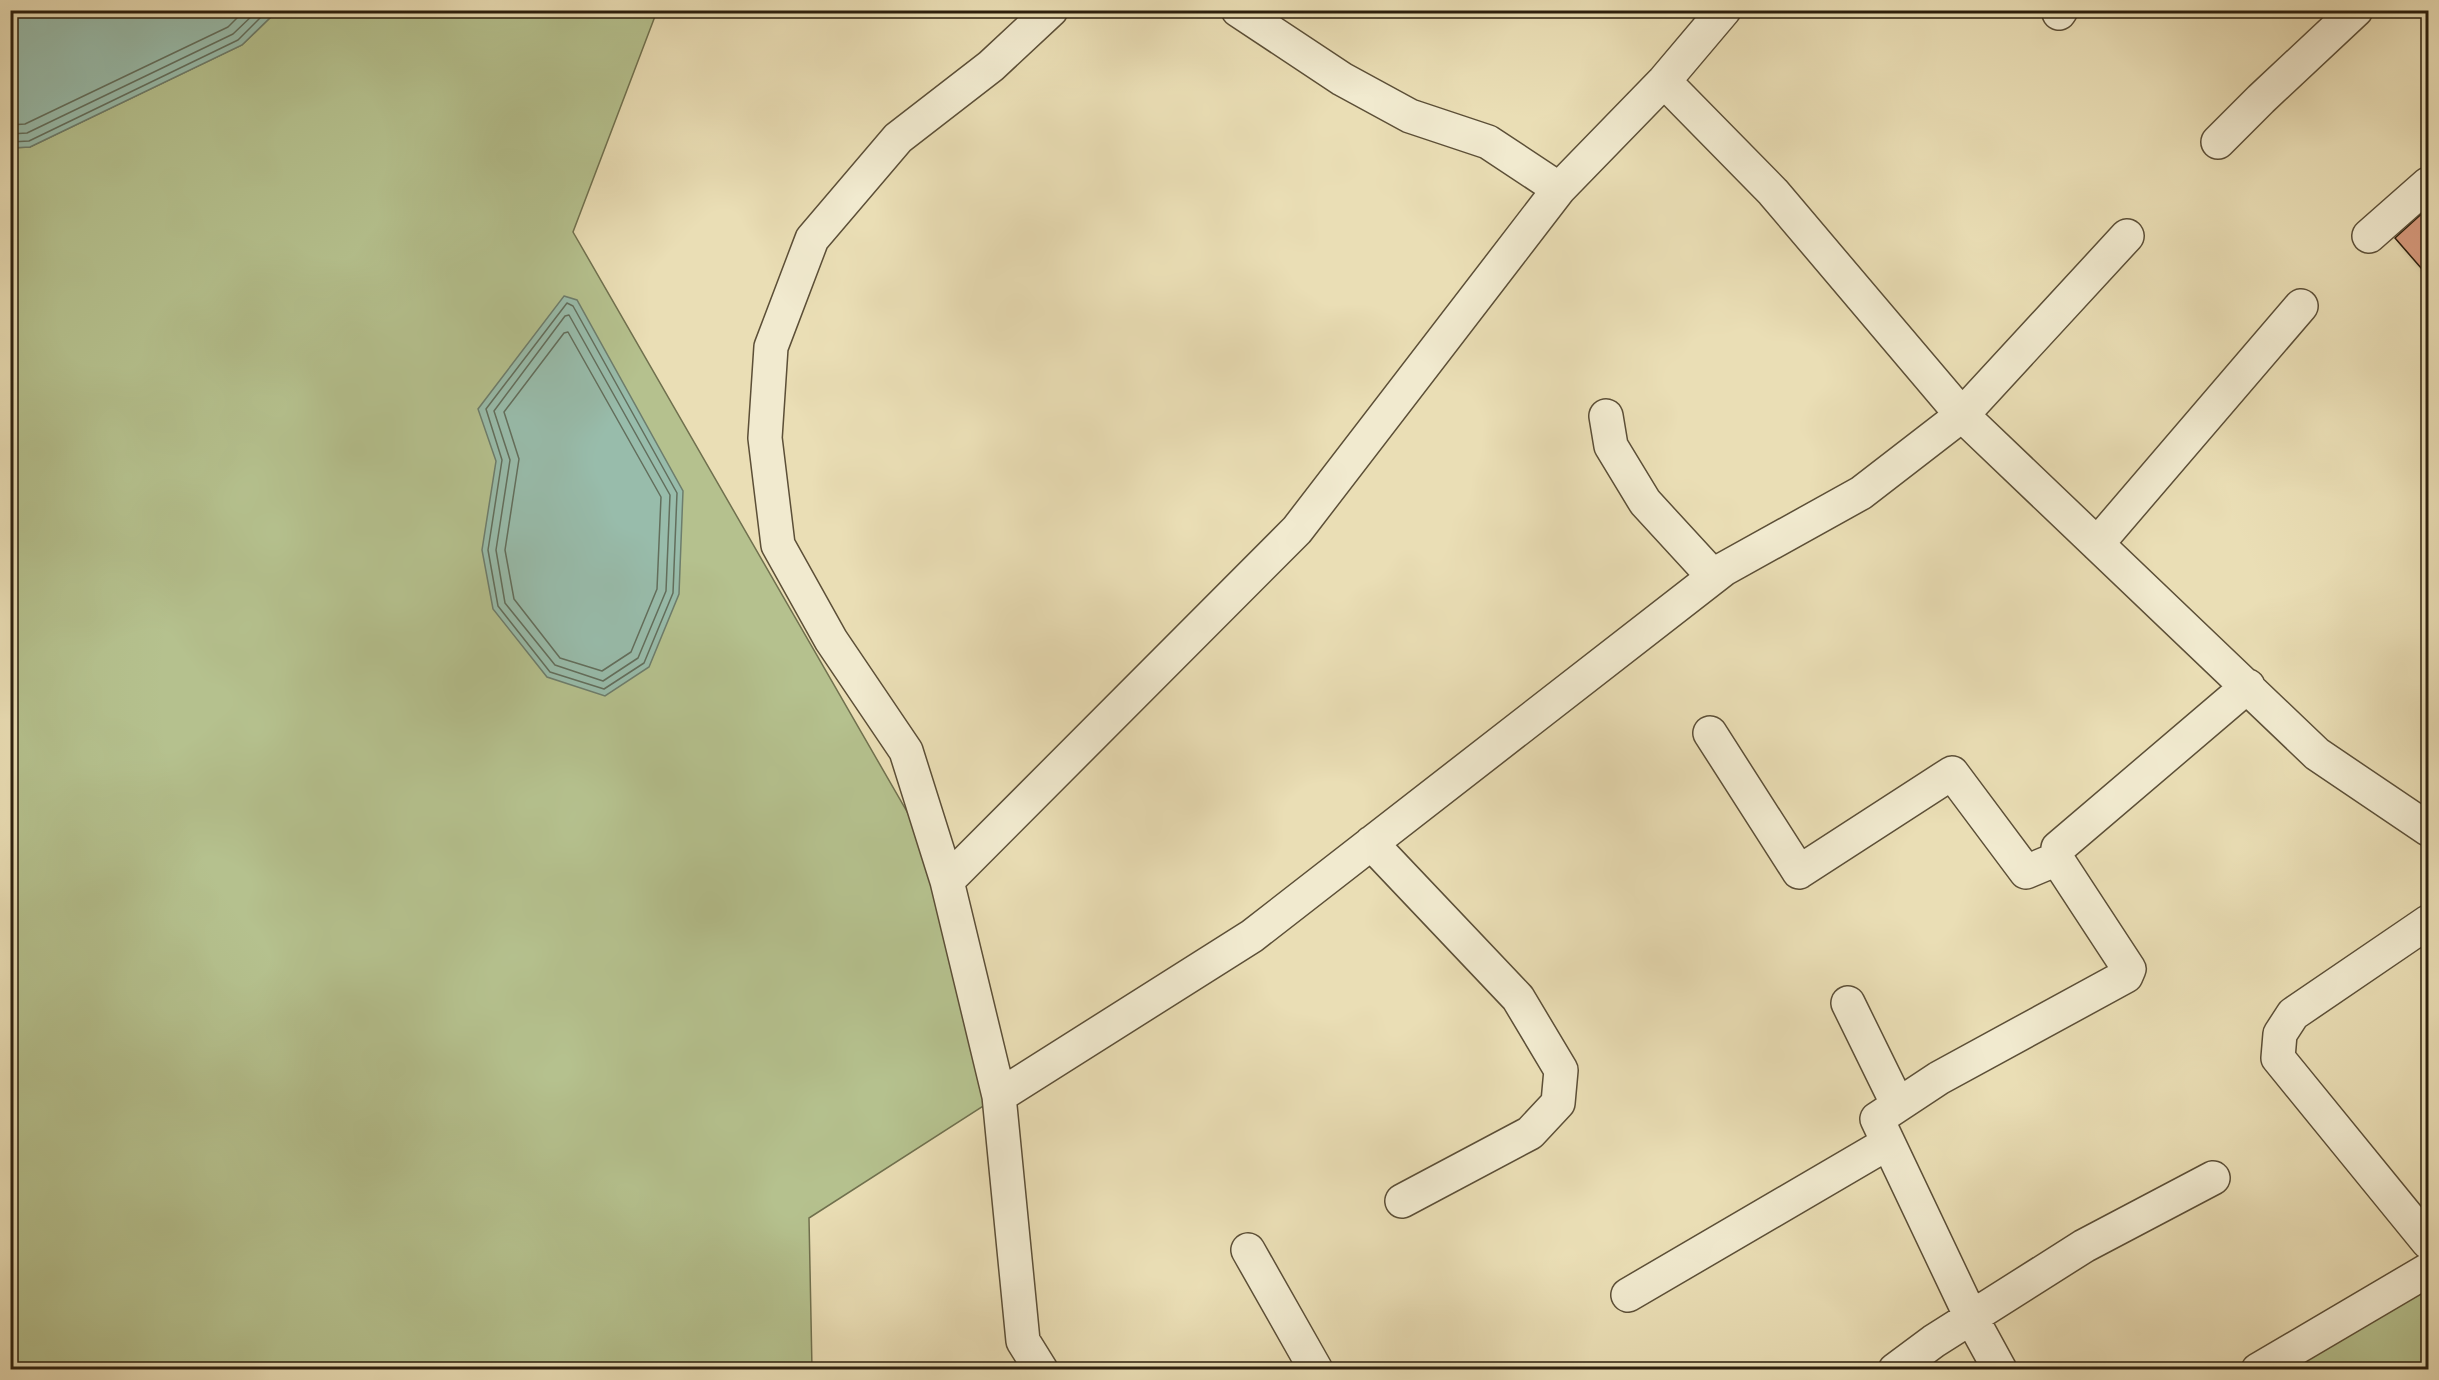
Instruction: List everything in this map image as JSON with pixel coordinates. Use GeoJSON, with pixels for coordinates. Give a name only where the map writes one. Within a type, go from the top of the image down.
{"type":"FeatureCollection","features":[{"type":"Feature","properties":{"kind":"street"},"geometry":{"type":"LineString","coordinates":[[1041,1370],[1023,1341],[999,1096],[947,880],[906,751],[831,640],[778,545],[765,438],[771,347],[812,239],[898,138],[991,66],[1051,10]]}},
{"type":"Feature","properties":{"kind":"street"},"geometry":{"type":"LineString","coordinates":[[1238,10],[1342,79],[1410,116],[1488,142],[1559,189]]}},
{"type":"Feature","properties":{"kind":"street"},"geometry":{"type":"LineString","coordinates":[[947,880],[1297,530],[1559,189],[1665,81],[1724,10]]}},
{"type":"Feature","properties":{"kind":"street"},"geometry":{"type":"LineString","coordinates":[[2218,142],[2356,10]]}},
{"type":"Feature","properties":{"kind":"street"},"geometry":{"type":"LineString","coordinates":[[1665,81],[1773,192],[1962,415],[2317,754],[2428,829]]}},
{"type":"Feature","properties":{"kind":"street"},"geometry":{"type":"LineString","coordinates":[[2369,236],[2428,184]]}},
{"type":"Feature","properties":{"kind":"street"},"geometry":{"type":"LineString","coordinates":[[999,1096],[1252,936],[1713,576],[1861,494],[1962,415],[2127,236]]}},
{"type":"Feature","properties":{"kind":"street"},"geometry":{"type":"LineString","coordinates":[[2097,544],[2301,306]]}},
{"type":"Feature","properties":{"kind":"street"},"geometry":{"type":"LineString","coordinates":[[1606,416],[1611,446],[1645,502],[1713,576]]}},
{"type":"Feature","properties":{"kind":"street"},"geometry":{"type":"LineString","coordinates":[[2000,1370],[1971,1317],[1877,1119],[1940,1078],[2126,976],[2129,969],[2057,859],[2058,848],[2248,686]]}},
{"type":"Feature","properties":{"kind":"street"},"geometry":{"type":"LineString","coordinates":[[1710,733],[1799,872],[1952,773],[2026,872],[2057,859]]}},
{"type":"Feature","properties":{"kind":"street"},"geometry":{"type":"LineString","coordinates":[[1371,843],[1518,998],[1562,1070],[1558,1103],[1530,1133],[1402,1201]]}},
{"type":"Feature","properties":{"kind":"street"},"geometry":{"type":"LineString","coordinates":[[2428,922],[2293,1014],[2280,1034],[2278,1058],[2428,1242]]}},
{"type":"Feature","properties":{"kind":"street"},"geometry":{"type":"LineString","coordinates":[[1848,1004],[1898,1106]]}},
{"type":"Feature","properties":{"kind":"street"},"geometry":{"type":"LineString","coordinates":[[1628,1295],[1888,1143]]}},
{"type":"Feature","properties":{"kind":"street"},"geometry":{"type":"LineString","coordinates":[[1895,1370],[1934,1341],[2084,1246],[2213,1178]]}},
{"type":"Feature","properties":{"kind":"street"},"geometry":{"type":"LineString","coordinates":[[1248,1250],[1316,1370]]}},
{"type":"Feature","properties":{"kind":"street"},"geometry":{"type":"LineString","coordinates":[[2258,1370],[2428,1270]]}},
{"type":"Feature","properties":{"kind":"green space"},"geometry":{"type":"Polygon","coordinates":[[[277,11],[657,11],[573,232],[947,881],[999,1096],[809,1218],[812,1369],[450,1370],[448,1367],[445,1370],[11,1369],[10,148],[30,147],[242,45],[277,11]]]}},
{"type":"Feature","properties":{"kind":"green space"},"geometry":{"type":"Polygon","coordinates":[[[2428,1271],[2428,1369],[2274,1369],[2428,1271]]]}},
{"type":"Feature","properties":{"kind":"water"},"geometry":{"type":"Polygon","coordinates":[[[10,11],[277,11],[242,45],[30,147],[11,148],[10,11]]]}},
{"type":"Feature","properties":{"kind":"water"},"geometry":{"type":"Polygon","coordinates":[[[564,296],[577,300],[683,491],[679,594],[649,667],[605,696],[547,677],[493,609],[482,550],[496,461],[478,409],[564,296]]]}},
{"type":"Feature","properties":{"kind":"building"},"geometry":{"type":"Polygon","coordinates":[[[2428,208],[2428,276],[2395,238],[2428,208]]]}}]}
